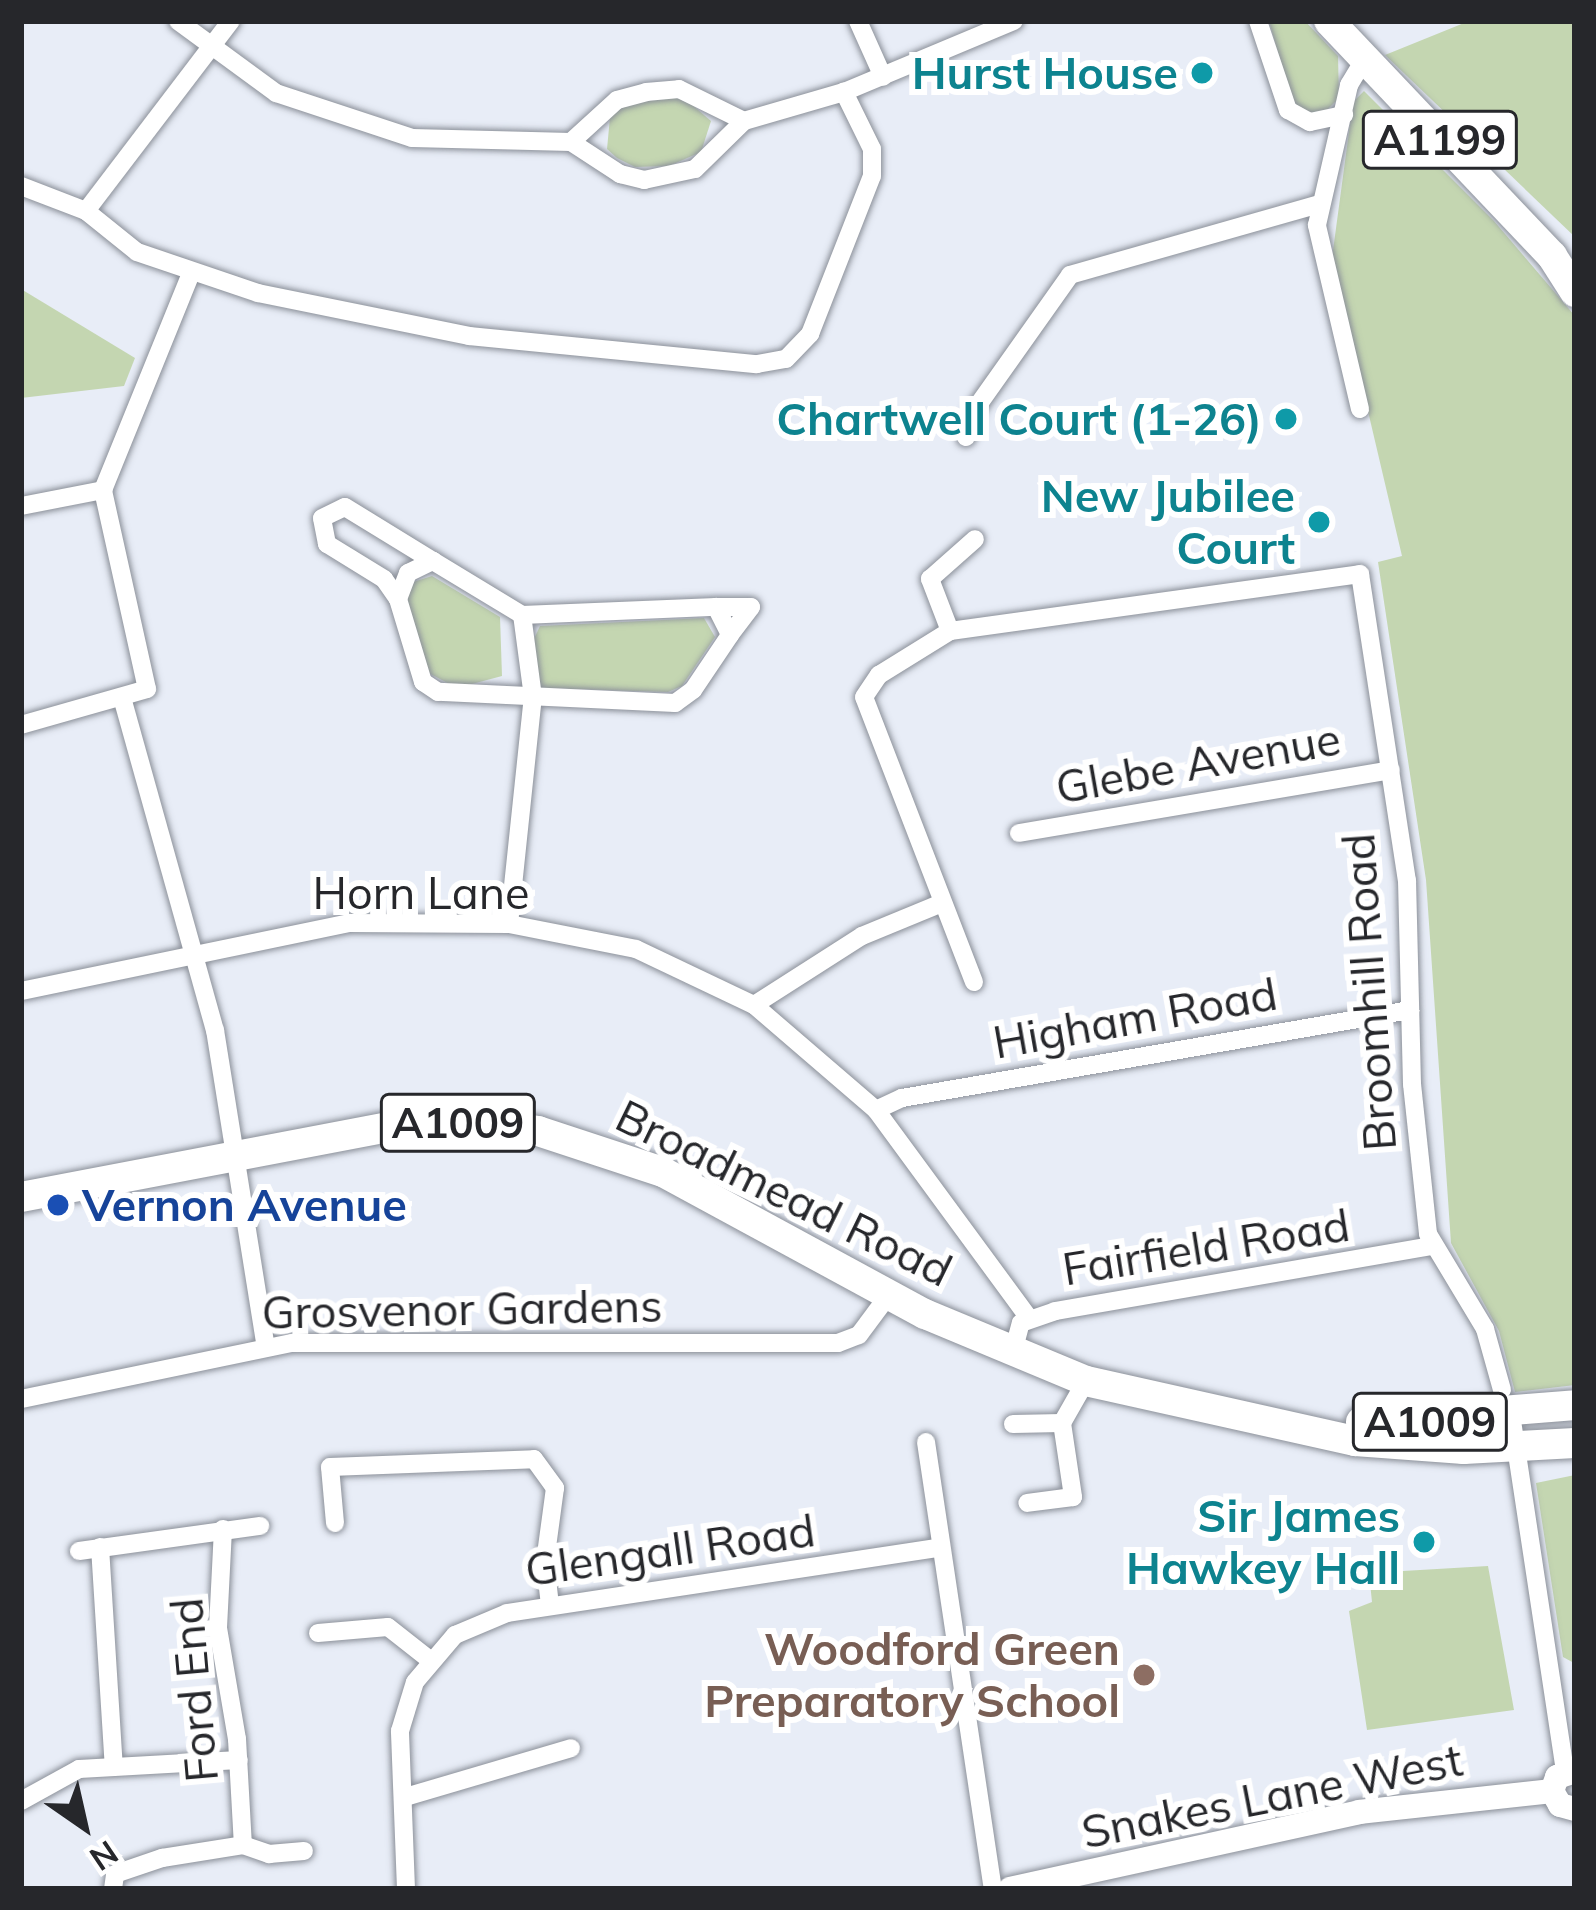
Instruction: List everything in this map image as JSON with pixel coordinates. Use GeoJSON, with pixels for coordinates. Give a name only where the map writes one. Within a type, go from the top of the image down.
{"type":"FeatureCollection","features":[{"type":"Feature","properties":{"kind":"main road","name":"A1199"},"geometry":{"type":"LineString","coordinates":[[1329,21],[1563,260],[1575,292]]}},
{"type":"Feature","properties":{"kind":"main road","name":"Broadmead Road"},"geometry":{"type":"LineString","coordinates":[[21,1197],[239,1150],[437,1123],[538,1131],[663,1172],[888,1296],[1086,1381],[1355,1441],[1518,1448],[1575,1443]]}},
{"type":"Feature","properties":{"kind":"main road","name":"Broadmead Road"},"geometry":{"type":"LineString","coordinates":[[1283,1423],[1506,1402],[1575,1405]]}},
{"type":"Feature","properties":{"kind":"street"},"geometry":{"type":"LineString","coordinates":[[178,21],[276,93],[412,138],[571,142],[620,174],[664,180],[704,163],[744,121],[844,92],[1014,21]]}},
{"type":"Feature","properties":{"kind":"street"},"geometry":{"type":"LineString","coordinates":[[86,212],[231,21]]}},
{"type":"Feature","properties":{"kind":"street"},"geometry":{"type":"LineString","coordinates":[[858,21],[883,76]]}},
{"type":"Feature","properties":{"kind":"street"},"geometry":{"type":"LineString","coordinates":[[1258,21],[1288,110],[1310,122],[1344,115]]}},
{"type":"Feature","properties":{"kind":"street"},"geometry":{"type":"LineString","coordinates":[[1360,409],[1317,225],[1344,115],[1364,60]]}},
{"type":"Feature","properties":{"kind":"street"},"geometry":{"type":"LineString","coordinates":[[571,142],[617,100],[646,92],[679,89],[744,121]]}},
{"type":"Feature","properties":{"kind":"street"},"geometry":{"type":"LineString","coordinates":[[21,186],[86,212],[136,252],[259,293],[470,336],[728,365],[786,359],[810,334],[876,164],[844,92]]}},
{"type":"Feature","properties":{"kind":"street"},"geometry":{"type":"LineString","coordinates":[[966,437],[976,408],[1070,275],[1319,203]]}},
{"type":"Feature","properties":{"kind":"street"},"geometry":{"type":"LineString","coordinates":[[21,725],[140,695],[151,678],[103,490],[192,272]]}},
{"type":"Feature","properties":{"kind":"street"},"geometry":{"type":"LineString","coordinates":[[21,506],[103,490]]}},
{"type":"Feature","properties":{"kind":"street"},"geometry":{"type":"LineString","coordinates":[[345,507],[434,561],[522,614],[716,607],[730,635],[675,703],[428,689],[398,599],[384,579],[327,544],[322,518],[345,507]]}},
{"type":"Feature","properties":{"kind":"street"},"geometry":{"type":"LineString","coordinates":[[974,982],[864,698],[870,685],[950,631],[930,579],[975,539]]}},
{"type":"Feature","properties":{"kind":"street"},"geometry":{"type":"LineString","coordinates":[[398,599],[408,573],[434,561]]}},
{"type":"Feature","properties":{"kind":"street","name":"Broomhill Road"},"geometry":{"type":"LineString","coordinates":[[950,631],[1360,574],[1406,880],[1419,1170],[1433,1246],[1485,1329],[1518,1448],[1564,1778]]}},
{"type":"Feature","properties":{"kind":"street"},"geometry":{"type":"LineString","coordinates":[[509,924],[533,697],[522,614]]}},
{"type":"Feature","properties":{"kind":"street"},"geometry":{"type":"LineString","coordinates":[[123,700],[197,953],[239,1150],[266,1348]]}},
{"type":"Feature","properties":{"kind":"street","name":"Glebe Avenue"},"geometry":{"type":"LineString","coordinates":[[1019,833],[1391,770]]}},
{"type":"Feature","properties":{"kind":"street"},"geometry":{"type":"LineString","coordinates":[[754,1005],[862,936],[942,903]]}},
{"type":"Feature","properties":{"kind":"street","name":"Horn Lane"},"geometry":{"type":"LineString","coordinates":[[21,991],[349,923],[509,924],[636,949],[754,1005],[876,1110],[1029,1318]]}},
{"type":"Feature","properties":{"kind":"street","name":"Higham Road"},"geometry":{"type":"LineString","coordinates":[[876,1110],[902,1098],[1410,1010]]}},
{"type":"Feature","properties":{"kind":"street","name":"Fairfield Road"},"geometry":{"type":"LineString","coordinates":[[1013,1352],[1029,1318],[1433,1246]]}},
{"type":"Feature","properties":{"kind":"street","name":"Grosvenor Gardens"},"geometry":{"type":"LineString","coordinates":[[21,1399],[266,1348],[838,1343],[859,1335],[888,1296]]}},
{"type":"Feature","properties":{"kind":"street"},"geometry":{"type":"LineString","coordinates":[[1027,1503],[1073,1497],[1062,1423],[1086,1381]]}},
{"type":"Feature","properties":{"kind":"street"},"geometry":{"type":"LineString","coordinates":[[1013,1424],[1062,1423]]}},
{"type":"Feature","properties":{"kind":"street"},"geometry":{"type":"LineString","coordinates":[[926,1442],[936,1548],[993,1889]]}},
{"type":"Feature","properties":{"kind":"street"},"geometry":{"type":"LineString","coordinates":[[335,1523],[330,1467],[534,1459],[555,1488],[545,1562],[550,1605]]}},
{"type":"Feature","properties":{"kind":"street"},"geometry":{"type":"LineString","coordinates":[[79,1550],[260,1526]]}},
{"type":"Feature","properties":{"kind":"street","name":"Ford End"},"geometry":{"type":"LineString","coordinates":[[223,1529],[218,1628],[239,1760],[243,1845]]}},
{"type":"Feature","properties":{"kind":"street"},"geometry":{"type":"LineString","coordinates":[[100,1547],[114,1767]]}},
{"type":"Feature","properties":{"kind":"street","name":"Glengall Road"},"geometry":{"type":"LineString","coordinates":[[406,1889],[400,1731],[430,1660],[481,1618],[936,1548]]}},
{"type":"Feature","properties":{"kind":"street"},"geometry":{"type":"LineString","coordinates":[[318,1633],[388,1627],[430,1660]]}},
{"type":"Feature","properties":{"kind":"street"},"geometry":{"type":"LineString","coordinates":[[405,1797],[571,1748]]}},
{"type":"Feature","properties":{"kind":"street"},"geometry":{"type":"LineString","coordinates":[[21,1801],[79,1769],[239,1760]]}},
{"type":"Feature","properties":{"kind":"street"},"geometry":{"type":"LineString","coordinates":[[1564,1778],[1560,1805],[1575,1809]]}},
{"type":"Feature","properties":{"kind":"street","name":"Snakes Lane West"},"geometry":{"type":"LineString","coordinates":[[1010,1889],[1359,1812],[1564,1778]]}},
{"type":"Feature","properties":{"kind":"street","name":"Ford End"},"geometry":{"type":"LineString","coordinates":[[113,1889],[115,1874],[132,1865],[243,1845],[269,1854],[304,1851]]}},
{"type":"Feature","properties":{"kind":"green space"},"geometry":{"type":"Polygon","coordinates":[[[1269,21],[1305,21],[1338,56],[1339,98],[1327,110],[1305,114],[1293,106],[1269,21]]]}},
{"type":"Feature","properties":{"kind":"green space"},"geometry":{"type":"Polygon","coordinates":[[[1469,21],[1575,21],[1575,237],[1385,55],[1469,21]]]}},
{"type":"Feature","properties":{"kind":"green space"},"geometry":{"type":"Polygon","coordinates":[[[1364,91],[1494,221],[1575,316],[1575,1385],[1515,1392],[1499,1331],[1451,1243],[1426,880],[1378,562],[1402,556],[1332,258],[1353,102],[1364,91]]]}},
{"type":"Feature","properties":{"kind":"green space"},"geometry":{"type":"Polygon","coordinates":[[[683,97],[711,121],[701,152],[669,166],[635,167],[607,149],[610,117],[623,104],[683,97]]]}},
{"type":"Feature","properties":{"kind":"green space"},"geometry":{"type":"Polygon","coordinates":[[[21,289],[135,358],[124,386],[21,398],[21,289]]]}},
{"type":"Feature","properties":{"kind":"green space"},"geometry":{"type":"Polygon","coordinates":[[[432,576],[500,617],[502,676],[457,688],[423,670],[405,612],[407,584],[432,576]]]}},
{"type":"Feature","properties":{"kind":"green space"},"geometry":{"type":"Polygon","coordinates":[[[704,618],[715,637],[682,686],[668,692],[540,688],[532,643],[540,626],[704,618]]]}},
{"type":"Feature","properties":{"kind":"green space"},"geometry":{"type":"Polygon","coordinates":[[[1575,1475],[1574,1663],[1563,1657],[1536,1483],[1575,1475]]]}},
{"type":"Feature","properties":{"kind":"green space"},"geometry":{"type":"Polygon","coordinates":[[[1488,1566],[1514,1710],[1367,1730],[1349,1611],[1372,1602],[1369,1573],[1488,1566]]]}},
{"type":"Feature","properties":{"kind":"place","name":"Hurst House"},"geometry":{"type":"Point","coordinates":[1202,73]}},
{"type":"Feature","properties":{"kind":"place","name":"Chartwell Court (1-26)"},"geometry":{"type":"Point","coordinates":[1286,419]}},
{"type":"Feature","properties":{"kind":"place","name":"New Jubilee Court"},"geometry":{"type":"Point","coordinates":[1319,522]}},
{"type":"Feature","properties":{"kind":"place","name":"Vernon Avenue"},"geometry":{"type":"Point","coordinates":[58,1205]}},
{"type":"Feature","properties":{"kind":"place","name":"Sir James Hawkey Hall"},"geometry":{"type":"Point","coordinates":[1424,1542]}},
{"type":"Feature","properties":{"kind":"place","name":"Woodford Green Preparatory School"},"geometry":{"type":"Point","coordinates":[1144,1675]}}]}
